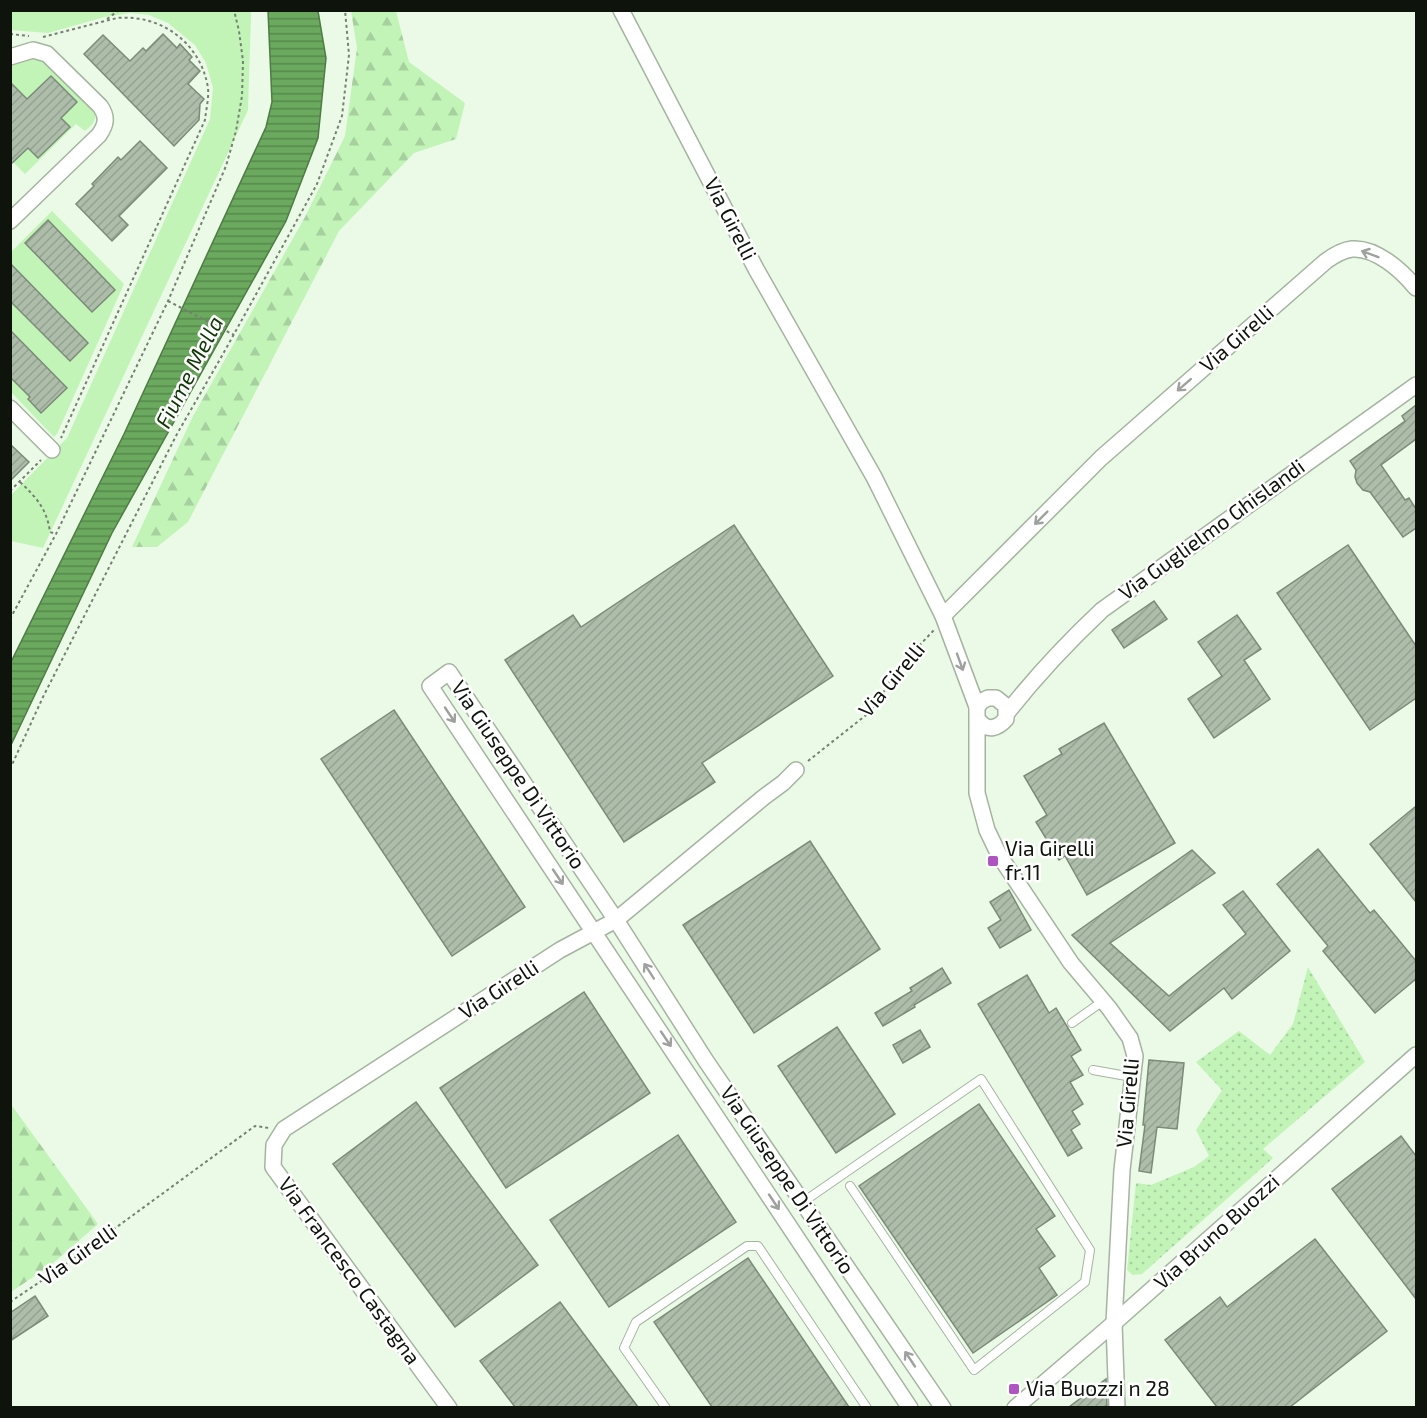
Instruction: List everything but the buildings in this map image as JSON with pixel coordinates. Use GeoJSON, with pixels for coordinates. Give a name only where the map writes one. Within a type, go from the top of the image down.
{"type":"FeatureCollection","features":[{"type":"Feature","properties":{"kind":"street","name":"Via Girelli"},"geometry":{"type":"LineString","coordinates":[[621,10],[756,269],[874,477],[943,616],[978,714],[977,793],[987,830],[999,855],[1071,963],[1130,1038],[1135,1056],[1122,1170],[1114,1323],[1117,1407]]}},
{"type":"Feature","properties":{"kind":"street"},"geometry":{"type":"LineString","coordinates":[[10,57],[33,50],[47,54],[100,106],[105,112],[106,121],[99,135],[10,221]]}},
{"type":"Feature","properties":{"kind":"street","name":"Via Girelli"},"geometry":{"type":"LineString","coordinates":[[943,616],[1101,458],[1326,261],[1341,252],[1352,249],[1369,251],[1390,263],[1416,288]]}},
{"type":"Feature","properties":{"kind":"street","name":"Via Guglielmo Ghislandi"},"geometry":{"type":"LineString","coordinates":[[1007,713],[1065,645],[1102,610],[1403,395],[1416,383]]}},
{"type":"Feature","properties":{"kind":"street"},"geometry":{"type":"LineString","coordinates":[[10,408],[52,450]]}},
{"type":"Feature","properties":{"kind":"street","name":"Via Giuseppe Di Vittorio"},"geometry":{"type":"LineString","coordinates":[[910,1407],[430,686],[449,672],[616,920],[706,1060],[944,1407]]}},
{"type":"Feature","properties":{"kind":"street","name":"Via Guglielmo Ghislandi"},"geometry":{"type":"LineString","coordinates":[[996,698],[1033,680]]}},
{"type":"Feature","properties":{"kind":"street"},"geometry":{"type":"LineString","coordinates":[[995,728],[987,728],[978,714],[982,701],[996,698],[1006,706],[1007,713]]}},
{"type":"Feature","properties":{"kind":"street","name":"Via Girelli"},"geometry":{"type":"LineString","coordinates":[[976,772],[986,740],[995,728],[1000,726],[1007,713]]}},
{"type":"Feature","properties":{"kind":"street","name":"Via Girelli"},"geometry":{"type":"LineString","coordinates":[[284,1129],[550,956],[616,920],[796,770]]}},
{"type":"Feature","properties":{"kind":"street","name":"Via Bruno Buozzi"},"geometry":{"type":"LineString","coordinates":[[1015,1407],[1114,1323],[1416,1055]]}},
{"type":"Feature","properties":{"kind":"street","name":"Via Francesco Castagna"},"geometry":{"type":"LineString","coordinates":[[284,1129],[274,1145],[273,1167],[449,1407]]}},
{"type":"Feature","properties":{"kind":"lane"},"geometry":{"type":"LineString","coordinates":[[1072,1023],[1103,1002]]}},
{"type":"Feature","properties":{"kind":"lane"},"geometry":{"type":"LineString","coordinates":[[1092,1070],[1132,1077]]}},
{"type":"Feature","properties":{"kind":"lane"},"geometry":{"type":"LineString","coordinates":[[803,1202],[981,1079],[1090,1250],[1085,1282],[974,1370],[850,1186]]}},
{"type":"Feature","properties":{"kind":"lane"},"geometry":{"type":"LineString","coordinates":[[666,1407],[624,1348],[636,1322],[747,1246],[758,1246],[867,1407]]}},
{"type":"Feature","properties":{"kind":"path"},"geometry":{"type":"LineString","coordinates":[[105,21],[119,10]]}},
{"type":"Feature","properties":{"kind":"path"},"geometry":{"type":"LineString","coordinates":[[10,619],[56,534],[168,301],[226,166],[237,131],[242,96],[243,61],[234,10]]}},
{"type":"Feature","properties":{"kind":"path"},"geometry":{"type":"LineString","coordinates":[[10,769],[43,697],[171,444],[234,335],[316,184],[342,116],[349,55],[345,10]]}},
{"type":"Feature","properties":{"kind":"path"},"geometry":{"type":"LineString","coordinates":[[10,34],[47,38],[105,21],[130,17],[148,20],[166,26],[192,49],[202,65],[208,89],[206,120],[61,438],[52,450],[10,491]]}},
{"type":"Feature","properties":{"kind":"path"},"geometry":{"type":"LineString","coordinates":[[168,301],[234,335]]}},
{"type":"Feature","properties":{"kind":"path"},"geometry":{"type":"LineString","coordinates":[[20,482],[38,499],[44,510],[50,532],[56,534]]}},
{"type":"Feature","properties":{"kind":"path","name":"Via Girelli"},"geometry":{"type":"LineString","coordinates":[[796,770],[870,712],[897,669],[935,630],[943,616]]}},
{"type":"Feature","properties":{"kind":"path","name":"Via Girelli"},"geometry":{"type":"LineString","coordinates":[[10,1302],[62,1267],[255,1126],[284,1129]]}},
{"type":"Feature","properties":{"kind":"green space"},"geometry":{"type":"Polygon","coordinates":[[[11,11],[251,11],[248,110],[43,548],[11,541],[11,495],[67,438],[210,119],[213,88],[206,63],[195,45],[168,23],[149,15],[130,13],[105,17],[48,33],[11,30],[11,11]]]}},
{"type":"Feature","properties":{"kind":"green space"},"geometry":{"type":"Polygon","coordinates":[[[351,11],[396,11],[409,62],[465,103],[456,139],[414,153],[339,231],[188,522],[157,547],[132,547],[192,418],[305,217],[345,136],[357,48],[351,11]]]}},
{"type":"Feature","properties":{"kind":"green space"},"geometry":{"type":"Polygon","coordinates":[[[31,58],[39,58],[45,62],[95,111],[95,118],[85,131],[76,124],[25,174],[11,160],[11,66],[31,58]]]}},
{"type":"Feature","properties":{"kind":"green space"},"geometry":{"type":"Polygon","coordinates":[[[52,211],[124,284],[54,437],[11,392],[11,252],[52,211]]]}},
{"type":"Feature","properties":{"kind":"green space"},"geometry":{"type":"Polygon","coordinates":[[[1308,967],[1365,1062],[1263,1149],[1273,1158],[1142,1274],[1133,1275],[1127,1270],[1136,1183],[1151,1185],[1194,1167],[1209,1156],[1196,1130],[1222,1090],[1196,1062],[1239,1031],[1270,1055],[1293,1024],[1308,967]]]}},
{"type":"Feature","properties":{"kind":"green space"},"geometry":{"type":"Polygon","coordinates":[[[10,1103],[98,1224],[51,1265],[11,1292],[10,1103]]]}},
{"type":"Feature","properties":{"kind":"water","name":"Fiume Mella"},"geometry":{"type":"Polygon","coordinates":[[[268,11],[318,11],[326,58],[318,138],[286,221],[112,533],[11,745],[11,662],[124,434],[266,127],[272,102],[268,11]]]}},
{"type":"Feature","properties":{"kind":"place","name":"Via Girelli fr.11"},"geometry":{"type":"Point","coordinates":[993,861]}},
{"type":"Feature","properties":{"kind":"place","name":"Via Buozzi n 28"},"geometry":{"type":"Point","coordinates":[1014,1389]}}]}
